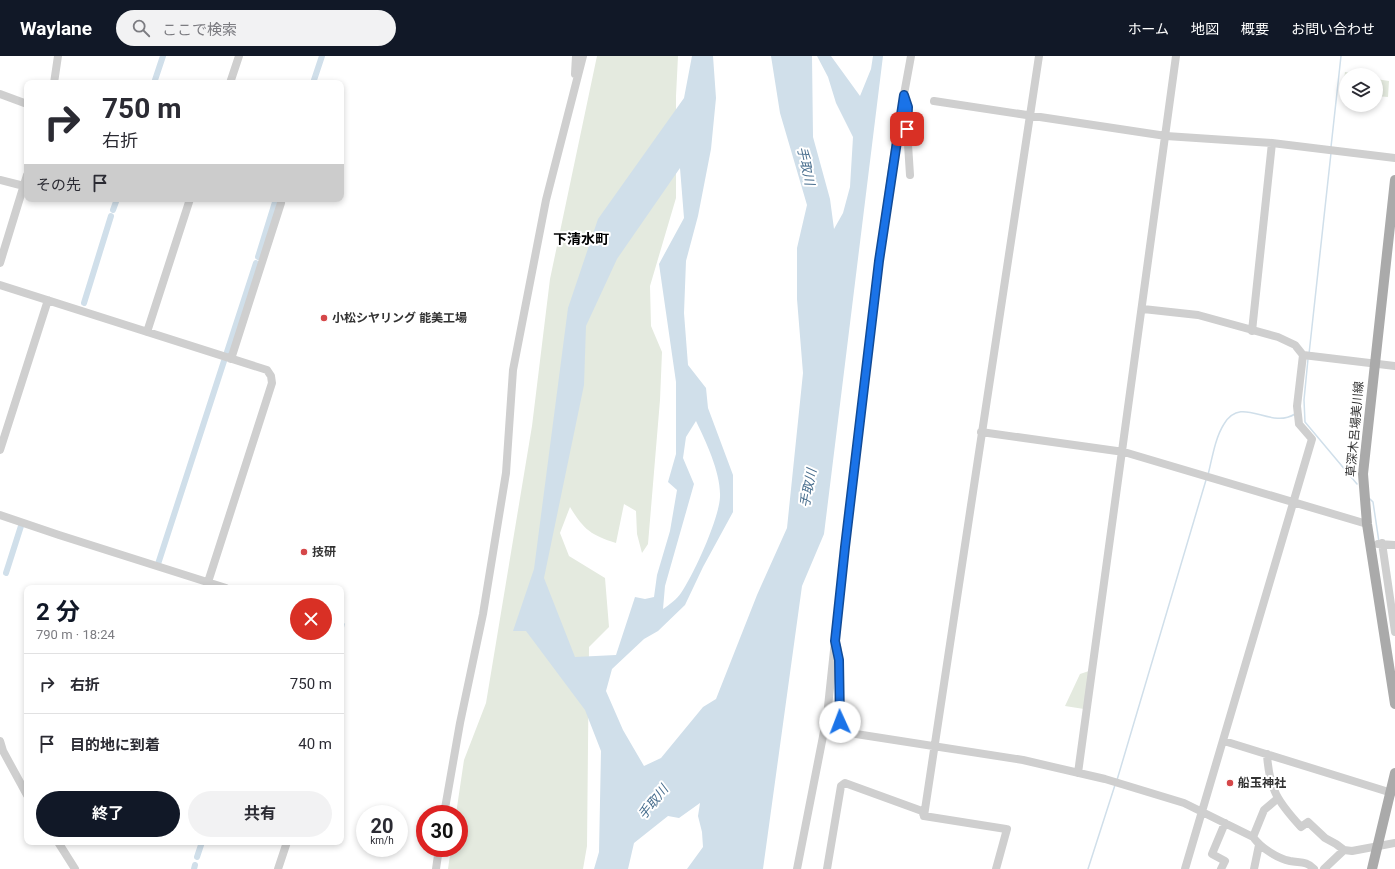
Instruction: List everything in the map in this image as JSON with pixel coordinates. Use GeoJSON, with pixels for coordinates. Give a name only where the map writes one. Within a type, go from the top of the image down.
{"type":"FeatureCollection","features":[{"type":"Feature","properties":{"kind":"main road","name":"草深木呂場美川線"},"geometry":{"type":"LineString","coordinates":[[1395,180],[1363,474],[1367,524],[1377,544],[1395,704]]}},
{"type":"Feature","properties":{"kind":"main road"},"geometry":{"type":"LineString","coordinates":[[1372,869],[1392,793],[1395,773]]}},
{"type":"Feature","properties":{"kind":"street"},"geometry":{"type":"LineString","coordinates":[[54,80],[58,56]]}},
{"type":"Feature","properties":{"kind":"street"},"geometry":{"type":"LineString","coordinates":[[231,80],[239,56]]}},
{"type":"Feature","properties":{"kind":"street"},"geometry":{"type":"LineString","coordinates":[[575,89],[576,56]]}},
{"type":"Feature","properties":{"kind":"street"},"geometry":{"type":"LineString","coordinates":[[446,805],[460,723],[483,614],[506,474],[513,370],[546,200],[584,56]]}},
{"type":"Feature","properties":{"kind":"street"},"geometry":{"type":"LineString","coordinates":[[797,869],[827,716],[879,261],[911,56]]}},
{"type":"Feature","properties":{"kind":"street"},"geometry":{"type":"LineString","coordinates":[[924,816],[1039,56]]}},
{"type":"Feature","properties":{"kind":"street"},"geometry":{"type":"LineString","coordinates":[[1078,773],[1121,453],[1143,309],[1176,56]]}},
{"type":"Feature","properties":{"kind":"street"},"geometry":{"type":"LineString","coordinates":[[0,94],[24,103]]}},
{"type":"Feature","properties":{"kind":"street"},"geometry":{"type":"LineString","coordinates":[[904,95],[908,107],[907,129],[910,175]]}},
{"type":"Feature","properties":{"kind":"street"},"geometry":{"type":"LineString","coordinates":[[934,101],[1166,136],[1272,143],[1395,158]]}},
{"type":"Feature","properties":{"kind":"street"},"geometry":{"type":"LineString","coordinates":[[1252,331],[1272,143]]}},
{"type":"Feature","properties":{"kind":"street"},"geometry":{"type":"LineString","coordinates":[[0,180],[24,186],[3,243],[0,264]]}},
{"type":"Feature","properties":{"kind":"street"},"geometry":{"type":"LineString","coordinates":[[147,332],[189,202]]}},
{"type":"Feature","properties":{"kind":"street"},"geometry":{"type":"LineString","coordinates":[[231,359],[281,203]]}},
{"type":"Feature","properties":{"kind":"street"},"geometry":{"type":"LineString","coordinates":[[0,285],[266,370],[272,376],[272,383],[208,582]]}},
{"type":"Feature","properties":{"kind":"street"},"geometry":{"type":"LineString","coordinates":[[0,450],[48,300]]}},
{"type":"Feature","properties":{"kind":"street"},"geometry":{"type":"LineString","coordinates":[[1143,309],[1198,315],[1288,340],[1306,356],[1395,366]]}},
{"type":"Feature","properties":{"kind":"street"},"geometry":{"type":"LineString","coordinates":[[1185,869],[1312,439],[1299,424],[1297,406],[1306,356]]}},
{"type":"Feature","properties":{"kind":"street"},"geometry":{"type":"LineString","coordinates":[[981,432],[1121,453],[1124,452],[1367,524]]}},
{"type":"Feature","properties":{"kind":"street"},"geometry":{"type":"LineString","coordinates":[[0,514],[59,535],[217,585]]}},
{"type":"Feature","properties":{"kind":"street"},"geometry":{"type":"LineString","coordinates":[[1395,545],[1377,544],[1395,632]]}},
{"type":"Feature","properties":{"kind":"street"},"geometry":{"type":"LineString","coordinates":[[835,641],[839,660],[840,722],[843,727],[856,734],[1023,760],[1116,782],[1168,797],[1253,837],[1259,845],[1289,861],[1306,863],[1314,869]]}},
{"type":"Feature","properties":{"kind":"street"},"geometry":{"type":"LineString","coordinates":[[0,741],[8,760],[24,789]]}},
{"type":"Feature","properties":{"kind":"street"},"geometry":{"type":"LineString","coordinates":[[1224,741],[1392,793]]}},
{"type":"Feature","properties":{"kind":"street"},"geometry":{"type":"LineString","coordinates":[[1267,754],[1269,771],[1277,800],[1301,827],[1308,822],[1325,838],[1344,850],[1352,851],[1395,843]]}},
{"type":"Feature","properties":{"kind":"street"},"geometry":{"type":"LineString","coordinates":[[0,765],[8,760]]}},
{"type":"Feature","properties":{"kind":"street"},"geometry":{"type":"LineString","coordinates":[[827,869],[841,786],[845,783],[922,811],[924,816]]}},
{"type":"Feature","properties":{"kind":"street"},"geometry":{"type":"LineString","coordinates":[[1253,837],[1264,810],[1277,800]]}},
{"type":"Feature","properties":{"kind":"street"},"geometry":{"type":"LineString","coordinates":[[924,816],[1006,829],[996,869]]}},
{"type":"Feature","properties":{"kind":"street"},"geometry":{"type":"LineString","coordinates":[[1221,869],[1225,861],[1212,854],[1225,823]]}},
{"type":"Feature","properties":{"kind":"street"},"geometry":{"type":"LineString","coordinates":[[60,845],[75,869]]}},
{"type":"Feature","properties":{"kind":"street"},"geometry":{"type":"LineString","coordinates":[[278,869],[286,845]]}},
{"type":"Feature","properties":{"kind":"street"},"geometry":{"type":"LineString","coordinates":[[1254,869],[1259,845]]}},
{"type":"Feature","properties":{"kind":"street"},"geometry":{"type":"LineString","coordinates":[[1324,869],[1344,850]]}},
{"type":"Feature","properties":{"kind":"street"},"geometry":{"type":"LineString","coordinates":[[436,869],[438,857]]}},
{"type":"Feature","properties":{"kind":"shaded area"},"geometry":{"type":"Polygon","coordinates":[[[597,56],[678,56],[676,96],[676,198],[650,286],[651,326],[662,352],[660,400],[648,544],[642,553],[637,534],[636,511],[624,504],[616,543],[589,531],[570,507],[560,533],[569,556],[605,578],[609,627],[589,647],[587,846],[583,869],[448,869],[450,857],[468,857],[468,805],[457,805],[464,760],[486,703],[532,426],[550,279],[597,56]]]}},
{"type":"Feature","properties":{"kind":"shaded area"},"geometry":{"type":"Polygon","coordinates":[[[1383,80],[1389,81],[1388,97],[1383,97],[1383,80]]]}},
{"type":"Feature","properties":{"kind":"shaded area"},"geometry":{"type":"Polygon","coordinates":[[[1089,671],[1084,709],[1065,706],[1080,674],[1089,671]]]}},
{"type":"Feature","properties":{"kind":"water","name":"手取川"},"geometry":{"type":"Polygon","coordinates":[[[692,56],[713,56],[716,98],[711,149],[698,216],[686,261],[684,313],[688,365],[706,388],[708,408],[733,475],[733,512],[703,567],[685,605],[658,631],[644,639],[612,669],[606,691],[623,730],[644,766],[661,758],[703,707],[716,699],[757,595],[787,528],[803,373],[797,299],[797,248],[807,205],[780,113],[771,56],[812,56],[813,137],[830,199],[834,229],[843,213],[850,187],[853,137],[836,103],[828,77],[817,56],[831,56],[860,96],[871,69],[873,56],[883,56],[824,534],[802,586],[763,869],[687,869],[703,847],[702,832],[698,816],[700,803],[679,818],[668,816],[634,843],[628,869],[594,869],[599,852],[601,751],[585,710],[526,631],[513,631],[534,569],[568,308],[598,219],[684,98],[692,56]],[[680,168],[617,259],[586,326],[584,385],[544,578],[575,657],[616,655],[635,597],[645,599],[654,597],[657,575],[670,531],[677,490],[668,482],[676,454],[676,382],[659,264],[684,218],[680,168]],[[696,421],[686,437],[683,458],[694,484],[665,586],[663,609],[681,593],[686,584],[699,560],[711,532],[719,507],[720,488],[718,478],[708,448],[696,421]]]}},
{"type":"Feature","properties":{"kind":"waterway"},"geometry":{"type":"LineString","coordinates":[[155,80],[163,56]]}},
{"type":"Feature","properties":{"kind":"waterway"},"geometry":{"type":"LineString","coordinates":[[314,80],[322,56]]}},
{"type":"Feature","properties":{"kind":"waterway"},"geometry":{"type":"LineString","coordinates":[[1331,147],[1341,56]]}},
{"type":"Feature","properties":{"kind":"waterway"},"geometry":{"type":"LineString","coordinates":[[1309,354],[1331,153]]}},
{"type":"Feature","properties":{"kind":"waterway"},"geometry":{"type":"LineString","coordinates":[[113,210],[116,202]]}},
{"type":"Feature","properties":{"kind":"waterway"},"geometry":{"type":"LineString","coordinates":[[258,257],[275,202]]}},
{"type":"Feature","properties":{"kind":"waterway"},"geometry":{"type":"LineString","coordinates":[[84,303],[111,216]]}},
{"type":"Feature","properties":{"kind":"waterway"},"geometry":{"type":"LineString","coordinates":[[227,352],[256,263]]}},
{"type":"Feature","properties":{"kind":"waterway"},"geometry":{"type":"LineString","coordinates":[[1308,359],[1304,400],[1305,422],[1357,484]]}},
{"type":"Feature","properties":{"kind":"waterway"},"geometry":{"type":"LineString","coordinates":[[158,564],[224,361]]}},
{"type":"Feature","properties":{"kind":"waterway"},"geometry":{"type":"LineString","coordinates":[[1208,475],[1218,436],[1224,424],[1231,416],[1239,412],[1248,412],[1275,418],[1285,418],[1295,414]]}},
{"type":"Feature","properties":{"kind":"waterway"},"geometry":{"type":"LineString","coordinates":[[1117,780],[1206,480]]}},
{"type":"Feature","properties":{"kind":"waterway"},"geometry":{"type":"LineString","coordinates":[[1370,499],[1373,502],[1379,542]]}},
{"type":"Feature","properties":{"kind":"waterway"},"geometry":{"type":"LineString","coordinates":[[6,573],[21,526]]}},
{"type":"Feature","properties":{"kind":"waterway"},"geometry":{"type":"LineString","coordinates":[[1088,869],[1115,785]]}},
{"type":"Feature","properties":{"kind":"waterway"},"geometry":{"type":"LineString","coordinates":[[197,857],[201,845]]}},
{"type":"Feature","properties":{"kind":"waterway"},"geometry":{"type":"LineString","coordinates":[[194,869],[195,865]]}},
{"type":"Feature","properties":{"kind":"place","name":"小松シヤリング 能美工場"},"geometry":{"type":"Point","coordinates":[324,318]}},
{"type":"Feature","properties":{"kind":"place","name":"技研"},"geometry":{"type":"Point","coordinates":[304,552]}},
{"type":"Feature","properties":{"kind":"place","name":"船玉神社"},"geometry":{"type":"Point","coordinates":[1230,783]}},
{"type":"Feature","properties":{"kind":"district","name":"下清水町"},"geometry":{"type":"Point","coordinates":[581,239]}},
{"type":"Feature","properties":{"kind":"route"},"geometry":{"type":"LineString","coordinates":[[840,722],[839,660],[838,649],[835,641],[879,261],[888,192],[904,95],[908,107],[907,129]]}}]}
